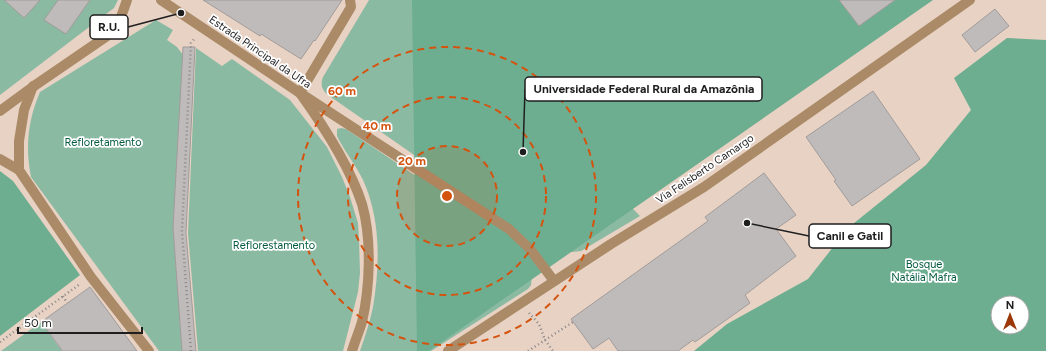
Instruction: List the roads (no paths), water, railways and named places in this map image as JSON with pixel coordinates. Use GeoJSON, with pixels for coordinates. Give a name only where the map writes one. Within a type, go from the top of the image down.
{"type":"FeatureCollection","features":[{"type":"Feature","properties":{"kind":"lane"},"geometry":{"type":"LineString","coordinates":[[0,111],[107,36],[121,17],[127,0]]}},
{"type":"Feature","properties":{"kind":"lane","name":"Estrada Principal da Ufra"},"geometry":{"type":"LineString","coordinates":[[161,0],[300,94],[509,229],[530,249],[554,281]]}},
{"type":"Feature","properties":{"kind":"lane"},"geometry":{"type":"LineString","coordinates":[[350,0],[351,7],[300,94],[332,140],[354,184],[362,205],[368,249],[368,283],[362,322],[352,351]]}},
{"type":"Feature","properties":{"kind":"lane","name":"Via Felisberto Camargo"},"geometry":{"type":"LineString","coordinates":[[448,351],[610,244],[704,187],[970,0]]}},
{"type":"Feature","properties":{"kind":"lane"},"geometry":{"type":"LineString","coordinates":[[18,170],[19,141],[24,110],[34,86]]}},
{"type":"Feature","properties":{"kind":"lane"},"geometry":{"type":"LineString","coordinates":[[0,159],[18,170],[91,277],[149,351]]}},
{"type":"Feature","properties":{"kind":"place","name":"R.U."},"geometry":{"type":"Point","coordinates":[181,13]}},
{"type":"Feature","properties":{"kind":"place","name":"Universidade Federal Rural da Amazônia"},"geometry":{"type":"Point","coordinates":[523,152]}},
{"type":"Feature","properties":{"kind":"place","name":"Canil e Gatil"},"geometry":{"type":"Point","coordinates":[747,223]}},
{"type":"Feature","properties":{"kind":"park label","name":"Refloretamento"},"geometry":{"type":"Point","coordinates":[103,142]}},
{"type":"Feature","properties":{"kind":"park label","name":"Reflorestamento"},"geometry":{"type":"Point","coordinates":[274,245]}},
{"type":"Feature","properties":{"kind":"park label","name":"Bosque Natália Mafra"},"geometry":{"type":"Point","coordinates":[924,270]}}]}
